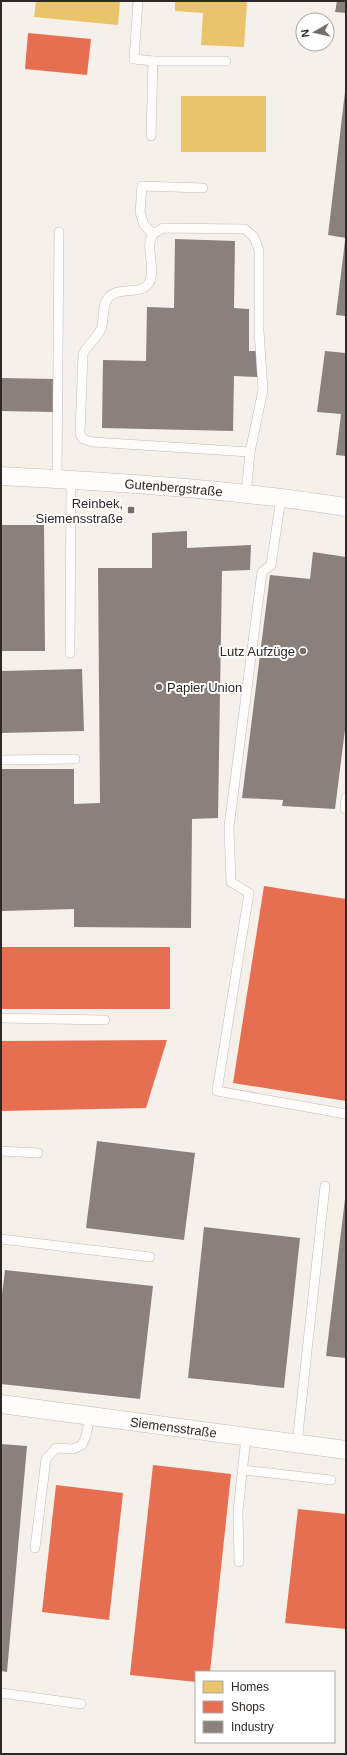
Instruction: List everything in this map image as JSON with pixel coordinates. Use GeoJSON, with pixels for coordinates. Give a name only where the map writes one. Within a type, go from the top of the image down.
{"type":"FeatureCollection","features":[{"type":"Feature","properties":{"kind":"street","name":"Gutenbergstraße"},"geometry":{"type":"LineString","coordinates":[[1,476],[246,494],[346,507]]}},
{"type":"Feature","properties":{"kind":"street","name":"Siemensstraße"},"geometry":{"type":"LineString","coordinates":[[1,1404],[346,1450]]}},
{"type":"Feature","properties":{"kind":"lane"},"geometry":{"type":"LineString","coordinates":[[138,1],[134,59],[153,61],[226,61]]}},
{"type":"Feature","properties":{"kind":"lane"},"geometry":{"type":"LineString","coordinates":[[151,136],[153,61]]}},
{"type":"Feature","properties":{"kind":"lane"},"geometry":{"type":"LineString","coordinates":[[153,234],[144,225],[140,212],[142,186],[203,188]]}},
{"type":"Feature","properties":{"kind":"lane"},"geometry":{"type":"LineString","coordinates":[[246,494],[250,452],[263,390],[260,331],[259,250],[254,237],[245,230],[163,228],[153,234],[150,239],[152,272],[149,283],[143,289],[117,292],[109,297],[104,306],[102,326],[98,336],[88,344],[82,354],[80,434],[83,439],[93,442],[250,452]]}},
{"type":"Feature","properties":{"kind":"lane"},"geometry":{"type":"LineString","coordinates":[[59,232],[64,480],[70,653]]}},
{"type":"Feature","properties":{"kind":"lane"},"geometry":{"type":"LineString","coordinates":[[281,498],[271,565],[262,572],[230,828],[231,882],[249,893],[217,1091],[346,1114]]}},
{"type":"Feature","properties":{"kind":"lane"},"geometry":{"type":"LineString","coordinates":[[1,760],[75,759]]}},
{"type":"Feature","properties":{"kind":"lane"},"geometry":{"type":"LineString","coordinates":[[345,809],[346,798]]}},
{"type":"Feature","properties":{"kind":"lane"},"geometry":{"type":"LineString","coordinates":[[1,1018],[105,1020]]}},
{"type":"Feature","properties":{"kind":"lane"},"geometry":{"type":"LineString","coordinates":[[1,1151],[38,1153]]}},
{"type":"Feature","properties":{"kind":"lane"},"geometry":{"type":"LineString","coordinates":[[297,1443],[325,1186]]}},
{"type":"Feature","properties":{"kind":"lane"},"geometry":{"type":"LineString","coordinates":[[1,1239],[150,1257]]}},
{"type":"Feature","properties":{"kind":"lane"},"geometry":{"type":"LineString","coordinates":[[35,1548],[46,1459],[56,1448],[73,1449],[82,1445],[86,1436],[90,1416]]}},
{"type":"Feature","properties":{"kind":"lane"},"geometry":{"type":"LineString","coordinates":[[239,1562],[238,1510],[246,1437]]}},
{"type":"Feature","properties":{"kind":"lane"},"geometry":{"type":"LineString","coordinates":[[243,1470],[331,1480]]}},
{"type":"Feature","properties":{"kind":"lane"},"geometry":{"type":"LineString","coordinates":[[1,1693],[81,1704]]}},
{"type":"Feature","properties":{"kind":"building: Homes"},"geometry":{"type":"Polygon","coordinates":[[[36,1],[120,1],[118,25],[34,17],[36,1]]]}},
{"type":"Feature","properties":{"kind":"building: Homes"},"geometry":{"type":"Polygon","coordinates":[[[175,1],[247,1],[244,47],[201,45],[203,13],[175,11],[175,1]]]}},
{"type":"Feature","properties":{"kind":"building: Homes"},"geometry":{"type":"Polygon","coordinates":[[[181,96],[266,96],[266,152],[181,152],[181,96]]]}},
{"type":"Feature","properties":{"kind":"building: Shops"},"geometry":{"type":"Polygon","coordinates":[[[28,33],[91,39],[87,75],[25,69],[28,33]]]}},
{"type":"Feature","properties":{"kind":"building: Shops"},"geometry":{"type":"Polygon","coordinates":[[[264,886],[346,899],[346,1101],[233,1083],[264,886]]]}},
{"type":"Feature","properties":{"kind":"building: Shops"},"geometry":{"type":"Polygon","coordinates":[[[1,947],[170,947],[170,1009],[1,1009],[1,947]]]}},
{"type":"Feature","properties":{"kind":"building: Shops"},"geometry":{"type":"Polygon","coordinates":[[[167,1040],[146,1108],[1,1111],[1,1041],[167,1040]]]}},
{"type":"Feature","properties":{"kind":"building: Shops"},"geometry":{"type":"Polygon","coordinates":[[[153,1465],[231,1474],[210,1671],[195,1671],[195,1682],[130,1675],[153,1465]]]}},
{"type":"Feature","properties":{"kind":"building: Shops"},"geometry":{"type":"Polygon","coordinates":[[[56,1485],[123,1493],[109,1620],[42,1612],[56,1485]]]}},
{"type":"Feature","properties":{"kind":"building: Shops"},"geometry":{"type":"Polygon","coordinates":[[[298,1509],[346,1514],[346,1629],[285,1623],[298,1509]]]}},
{"type":"Feature","properties":{"kind":"building: Industry"},"geometry":{"type":"Polygon","coordinates":[[[337,1],[346,1],[346,13],[335,12],[337,1]]]}},
{"type":"Feature","properties":{"kind":"building: Industry"},"geometry":{"type":"Polygon","coordinates":[[[346,92],[346,238],[328,235],[346,92]]]}},
{"type":"Feature","properties":{"kind":"building: Industry"},"geometry":{"type":"Polygon","coordinates":[[[175,239],[235,241],[234,308],[249,309],[249,351],[257,351],[258,377],[234,376],[233,431],[102,428],[103,360],[146,361],[147,307],[174,308],[175,239]]]}},
{"type":"Feature","properties":{"kind":"building: Industry"},"geometry":{"type":"Polygon","coordinates":[[[346,241],[346,316],[336,315],[346,241]]]}},
{"type":"Feature","properties":{"kind":"building: Industry"},"geometry":{"type":"Polygon","coordinates":[[[325,351],[346,353],[346,456],[336,455],[341,414],[317,412],[325,351]]]}},
{"type":"Feature","properties":{"kind":"building: Industry"},"geometry":{"type":"Polygon","coordinates":[[[1,378],[54,379],[53,412],[1,411],[1,378]]]}},
{"type":"Feature","properties":{"kind":"building: Industry"},"geometry":{"type":"Polygon","coordinates":[[[1,525],[44,525],[45,651],[1,651],[1,525]]]}},
{"type":"Feature","properties":{"kind":"building: Industry","name":"Papier Union"},"geometry":{"type":"Polygon","coordinates":[[[187,531],[187,548],[251,545],[250,570],[222,571],[218,818],[192,819],[191,928],[74,927],[74,909],[1,911],[1,769],[74,769],[74,804],[100,803],[98,568],[152,568],[152,533],[187,531]]]}},
{"type":"Feature","properties":{"kind":"building: Industry","name":"Lutz Aufzüge"},"geometry":{"type":"Polygon","coordinates":[[[313,552],[346,557],[346,722],[335,809],[282,806],[283,800],[242,798],[270,575],[310,579],[313,552]]]}},
{"type":"Feature","properties":{"kind":"building: Industry"},"geometry":{"type":"Polygon","coordinates":[[[82,669],[84,731],[1,733],[1,671],[82,669]]]}},
{"type":"Feature","properties":{"kind":"building: Industry"},"geometry":{"type":"Polygon","coordinates":[[[97,1141],[195,1153],[184,1240],[86,1228],[97,1141]]]}},
{"type":"Feature","properties":{"kind":"building: Industry"},"geometry":{"type":"Polygon","coordinates":[[[346,1199],[346,1358],[326,1356],[346,1199]]]}},
{"type":"Feature","properties":{"kind":"building: Industry"},"geometry":{"type":"Polygon","coordinates":[[[204,1227],[300,1238],[284,1388],[188,1378],[204,1227]]]}},
{"type":"Feature","properties":{"kind":"building: Industry"},"geometry":{"type":"Polygon","coordinates":[[[5,1270],[153,1286],[140,1399],[1,1384],[1,1302],[5,1270]]]}},
{"type":"Feature","properties":{"kind":"building: Industry"},"geometry":{"type":"Polygon","coordinates":[[[1,1444],[27,1446],[7,1672],[1,1671],[1,1444]]]}},
{"type":"Feature","properties":{"kind":"place","name":"Reinbek, Siemensstraße"},"geometry":{"type":"Point","coordinates":[131,510]}},
{"type":"Feature","properties":{"kind":"place","name":"Lutz Aufzüge"},"geometry":{"type":"Point","coordinates":[303,651]}},
{"type":"Feature","properties":{"kind":"place","name":"Papier Union"},"geometry":{"type":"Point","coordinates":[159,687]}}]}
